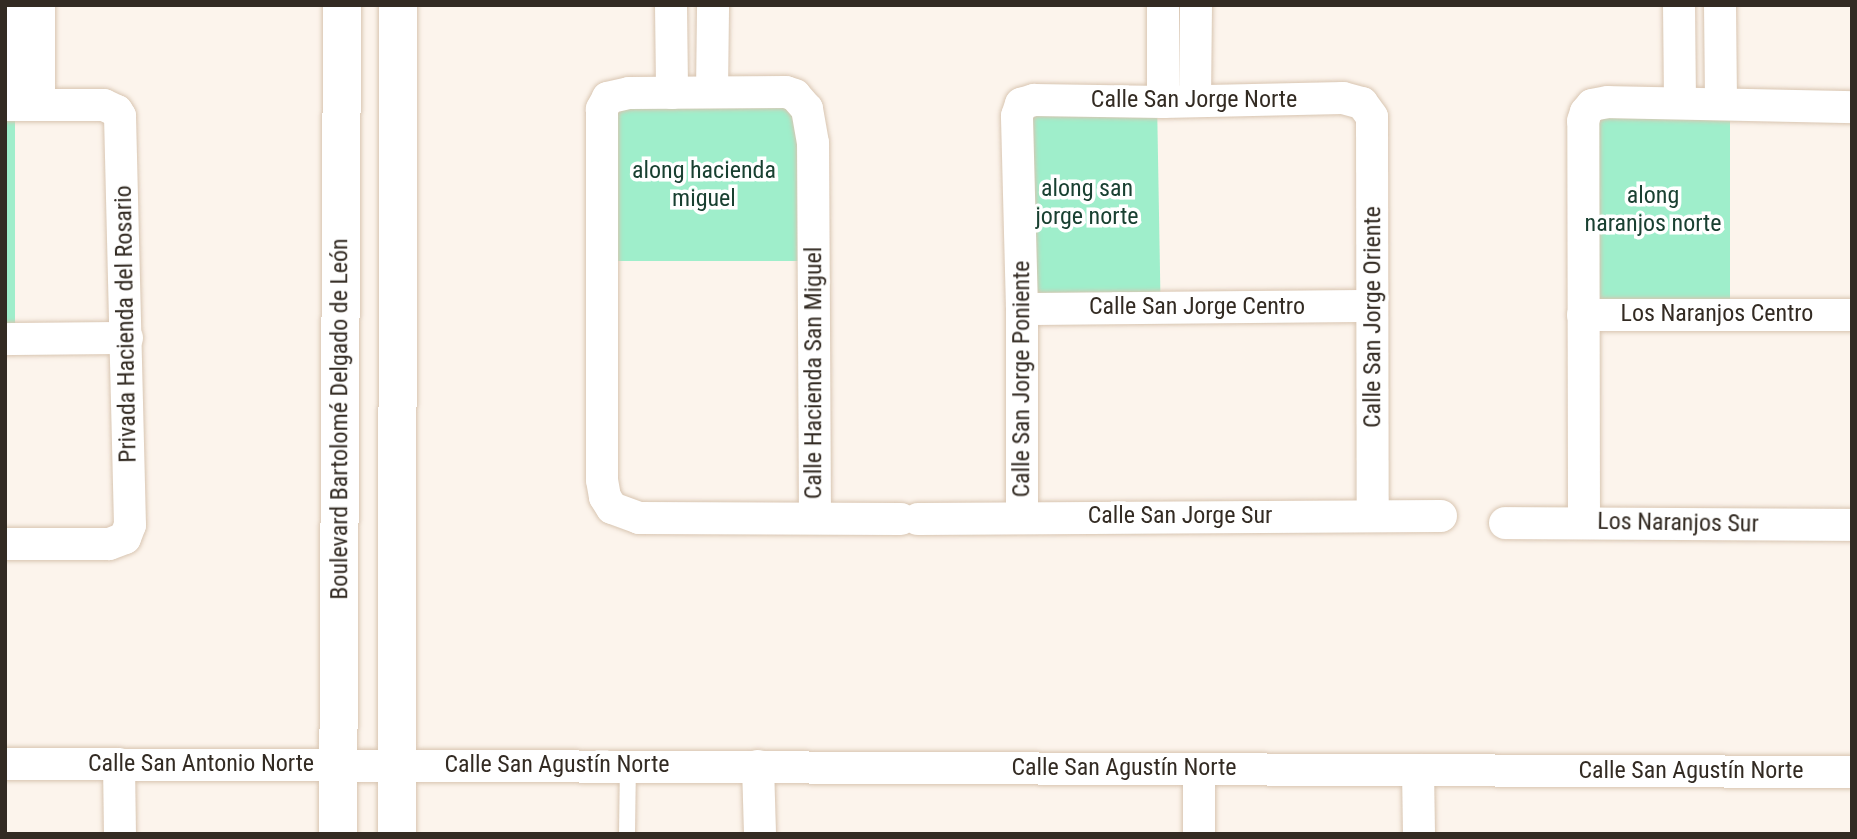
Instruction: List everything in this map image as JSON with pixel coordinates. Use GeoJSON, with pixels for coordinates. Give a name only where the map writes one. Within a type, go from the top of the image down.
{"type":"FeatureCollection","features":[{"type":"Feature","properties":{"kind":"street"},"geometry":{"type":"LineString","coordinates":[[9,5],[18,105]]}},
{"type":"Feature","properties":{"kind":"street"},"geometry":{"type":"LineString","coordinates":[[18,105],[39,5]]}},
{"type":"Feature","properties":{"kind":"street","name":"Boulevard Bartolomé Delgado de León"},"geometry":{"type":"LineString","coordinates":[[338,834],[342,5]]}},
{"type":"Feature","properties":{"kind":"street"},"geometry":{"type":"LineString","coordinates":[[397,834],[398,5]]}},
{"type":"Feature","properties":{"kind":"street"},"geometry":{"type":"LineString","coordinates":[[671,5],[672,93]]}},
{"type":"Feature","properties":{"kind":"street"},"geometry":{"type":"LineString","coordinates":[[712,93],[713,5]]}},
{"type":"Feature","properties":{"kind":"street"},"geometry":{"type":"LineString","coordinates":[[1163,5],[1163,102]]}},
{"type":"Feature","properties":{"kind":"street"},"geometry":{"type":"LineString","coordinates":[[1195,101],[1196,5]]}},
{"type":"Feature","properties":{"kind":"street"},"geometry":{"type":"LineString","coordinates":[[1679,5],[1680,103]]}},
{"type":"Feature","properties":{"kind":"street"},"geometry":{"type":"LineString","coordinates":[[1720,5],[1721,103]]}},
{"type":"Feature","properties":{"kind":"street","name":"Calle Hacienda San Miguel"},"geometry":{"type":"LineString","coordinates":[[786,92],[795,95],[807,109],[813,127],[814,517],[639,517],[612,508],[605,497],[602,480],[602,109],[604,102],[613,96],[712,93],[786,92]]}},
{"type":"Feature","properties":{"kind":"street","name":"Calle San Jorge Norte"},"geometry":{"type":"LineString","coordinates":[[1017,116],[1021,104],[1034,100],[1163,102],[1352,99],[1362,103],[1373,117]]}},
{"type":"Feature","properties":{"kind":"street"},"geometry":{"type":"LineString","coordinates":[[1584,522],[1583,121],[1592,105],[1608,102],[1852,107]]}},
{"type":"Feature","properties":{"kind":"street","name":"Privada Hacienda del Rosario"},"geometry":{"type":"LineString","coordinates":[[5,544],[109,544],[125,538],[130,525],[121,126],[117,111],[100,105],[18,105]]}},
{"type":"Feature","properties":{"kind":"street","name":"Calle San Jorge Poniente"},"geometry":{"type":"LineString","coordinates":[[1017,116],[1022,309],[1022,517]]}},
{"type":"Feature","properties":{"kind":"street","name":"Calle San Jorge Oriente"},"geometry":{"type":"LineString","coordinates":[[1373,117],[1373,516]]}},
{"type":"Feature","properties":{"kind":"street","name":"Calle San Jorge Centro"},"geometry":{"type":"LineString","coordinates":[[1022,309],[1373,306]]}},
{"type":"Feature","properties":{"kind":"street","name":"Los Naranjos Centro"},"geometry":{"type":"LineString","coordinates":[[1583,315],[1852,314]]}},
{"type":"Feature","properties":{"kind":"street"},"geometry":{"type":"LineString","coordinates":[[5,339],[127,338]]}},
{"type":"Feature","properties":{"kind":"street","name":"Calle San Jorge Sur"},"geometry":{"type":"LineString","coordinates":[[814,517],[909,519],[1441,516]]}},
{"type":"Feature","properties":{"kind":"street","name":"Los Naranjos Sur"},"geometry":{"type":"LineString","coordinates":[[1504,523],[1852,525]]}},
{"type":"Feature","properties":{"kind":"street","name":"Calle San Antonio Norte"},"geometry":{"type":"LineString","coordinates":[[5,764],[396,764]]}},
{"type":"Feature","properties":{"kind":"street"},"geometry":{"type":"LineString","coordinates":[[119,764],[120,834]]}},
{"type":"Feature","properties":{"kind":"street","name":"Calle San Agustín Norte"},"geometry":{"type":"LineString","coordinates":[[396,764],[1852,772]]}},
{"type":"Feature","properties":{"kind":"street"},"geometry":{"type":"LineString","coordinates":[[758,766],[760,834]]}},
{"type":"Feature","properties":{"kind":"street"},"geometry":{"type":"LineString","coordinates":[[1199,769],[1199,834]]}},
{"type":"Feature","properties":{"kind":"street"},"geometry":{"type":"LineString","coordinates":[[1419,770],[1419,834]]}},
{"type":"Feature","properties":{"kind":"lane"},"geometry":{"type":"LineString","coordinates":[[627,834],[628,766]]}},
{"type":"Feature","properties":{"kind":"green space","name":"along san jorge norte"},"geometry":{"type":"Polygon","coordinates":[[[1157,100],[1161,306],[1018,308],[1014,102],[1157,100]]]}},
{"type":"Feature","properties":{"kind":"green space","name":"along naranjos norte"},"geometry":{"type":"Polygon","coordinates":[[[1577,106],[1730,106],[1730,312],[1577,312],[1577,106]]]}},
{"type":"Feature","properties":{"kind":"green space","name":"along hacienda miguel"},"geometry":{"type":"Polygon","coordinates":[[[605,108],[803,108],[803,261],[605,261],[605,108]]]}},
{"type":"Feature","properties":{"kind":"green space"},"geometry":{"type":"Polygon","coordinates":[[[5,111],[15,111],[15,336],[5,336],[5,111]]]}}]}
